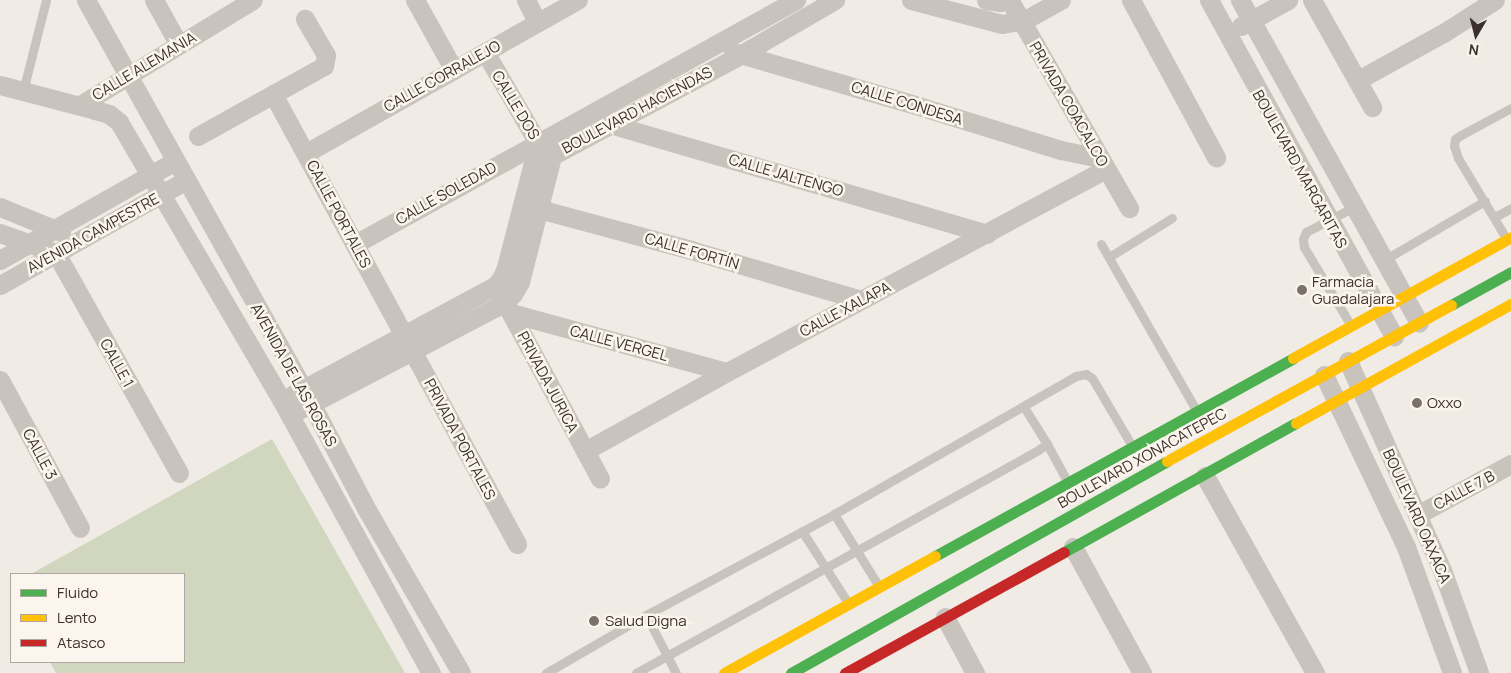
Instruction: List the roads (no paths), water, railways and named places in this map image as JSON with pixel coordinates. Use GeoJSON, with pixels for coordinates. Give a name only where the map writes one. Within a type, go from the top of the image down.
{"type":"FeatureCollection","features":[{"type":"Feature","properties":{"kind":"main road"},"geometry":{"type":"LineString","coordinates":[[724,673],[1509,238]]}},
{"type":"Feature","properties":{"kind":"main road","name":"BOULEVARD XONACATEPEC"},"geometry":{"type":"LineString","coordinates":[[791,673],[1202,441],[1511,272]]}},
{"type":"Feature","properties":{"kind":"main road"},"geometry":{"type":"LineString","coordinates":[[845,673],[1204,476],[1511,304]]}},
{"type":"Feature","properties":{"kind":"main road"},"geometry":{"type":"LineString","coordinates":[[1170,425],[1202,441]]}},
{"type":"Feature","properties":{"kind":"main road"},"geometry":{"type":"LineString","coordinates":[[903,574],[966,575]]}},
{"type":"Feature","properties":{"kind":"street","name":"AVENIDA DE LAS ROSAS"},"geometry":{"type":"LineString","coordinates":[[86,0],[130,75],[175,161],[307,396],[367,510],[462,673]]}},
{"type":"Feature","properties":{"kind":"street"},"geometry":{"type":"LineString","coordinates":[[154,0],[180,45]]}},
{"type":"Feature","properties":{"kind":"street","name":"CALLE ALEMANIA"},"geometry":{"type":"LineString","coordinates":[[0,85],[80,105],[253,0]]}},
{"type":"Feature","properties":{"kind":"street"},"geometry":{"type":"LineString","coordinates":[[415,0],[454,70]]}},
{"type":"Feature","properties":{"kind":"street"},"geometry":{"type":"LineString","coordinates":[[526,0],[537,22]]}},
{"type":"Feature","properties":{"kind":"street","name":"CALLE CORRALEJO"},"geometry":{"type":"LineString","coordinates":[[306,153],[578,0]]}},
{"type":"Feature","properties":{"kind":"street","name":"BOULEVARD HACIENDAS"},"geometry":{"type":"LineString","coordinates":[[408,342],[508,308],[520,282],[538,143],[796,0]]}},
{"type":"Feature","properties":{"kind":"street","name":"BOULEVARD HACIENDAS"},"geometry":{"type":"LineString","coordinates":[[285,408],[408,342],[496,285],[502,277],[552,156],[740,55],[835,0]]}},
{"type":"Feature","properties":{"kind":"street"},"geometry":{"type":"LineString","coordinates":[[911,0],[987,22],[1002,24],[1022,21],[1061,0]]}},
{"type":"Feature","properties":{"kind":"street"},"geometry":{"type":"LineString","coordinates":[[986,0],[1000,2],[1011,0]]}},
{"type":"Feature","properties":{"kind":"street","name":"PRIVADA COACALCO"},"geometry":{"type":"LineString","coordinates":[[1011,0],[1128,208]]}},
{"type":"Feature","properties":{"kind":"street"},"geometry":{"type":"LineString","coordinates":[[1131,0],[1216,157]]}},
{"type":"Feature","properties":{"kind":"street","name":"BOULEVARD MARGARITAS"},"geometry":{"type":"LineString","coordinates":[[1209,0],[1328,220],[1394,336]]}},
{"type":"Feature","properties":{"kind":"street"},"geometry":{"type":"LineString","coordinates":[[1224,29],[1246,10],[1265,0]]}},
{"type":"Feature","properties":{"kind":"street"},"geometry":{"type":"LineString","coordinates":[[1246,10],[1288,0]]}},
{"type":"Feature","properties":{"kind":"street"},"geometry":{"type":"LineString","coordinates":[[1312,0],[1372,107]]}},
{"type":"Feature","properties":{"kind":"street"},"geometry":{"type":"LineString","coordinates":[[1358,80],[1445,32],[1495,0]]}},
{"type":"Feature","properties":{"kind":"street","name":"BOULEVARD MARGARITAS"},"geometry":{"type":"LineString","coordinates":[[1246,10],[1419,323]]}},
{"type":"Feature","properties":{"kind":"street"},"geometry":{"type":"LineString","coordinates":[[198,136],[324,66],[326,56],[304,19]]}},
{"type":"Feature","properties":{"kind":"street","name":"CALLE CONDESA"},"geometry":{"type":"LineString","coordinates":[[714,45],[740,55],[912,104],[1103,163]]}},
{"type":"Feature","properties":{"kind":"street","name":"CALLE DOS"},"geometry":{"type":"LineString","coordinates":[[485,52],[538,143],[552,156]]}},
{"type":"Feature","properties":{"kind":"street","name":"CALLE PORTALES"},"geometry":{"type":"LineString","coordinates":[[273,94],[408,342]]}},
{"type":"Feature","properties":{"kind":"street","name":"AVENIDA DE LAS ROSAS"},"geometry":{"type":"LineString","coordinates":[[80,105],[109,114],[119,122],[285,408],[431,673]]}},
{"type":"Feature","properties":{"kind":"street","name":"CALLE JALTENGO"},"geometry":{"type":"LineString","coordinates":[[585,117],[986,234]]}},
{"type":"Feature","properties":{"kind":"street","name":"CALLE SOLEDAD"},"geometry":{"type":"LineString","coordinates":[[355,244],[538,143]]}},
{"type":"Feature","properties":{"kind":"street","name":"AVENIDA CAMPESTRE"},"geometry":{"type":"LineString","coordinates":[[0,260],[175,161]]}},
{"type":"Feature","properties":{"kind":"street","name":"CALLE XALAPA"},"geometry":{"type":"LineString","coordinates":[[586,451],[727,372],[986,234],[1103,163]]}},
{"type":"Feature","properties":{"kind":"street","name":"AVENIDA CAMPESTRE"},"geometry":{"type":"LineString","coordinates":[[0,285],[186,180]]}},
{"type":"Feature","properties":{"kind":"street"},"geometry":{"type":"LineString","coordinates":[[0,207],[54,230],[81,239]]}},
{"type":"Feature","properties":{"kind":"street","name":"CALLE FORTÍN"},"geometry":{"type":"LineString","coordinates":[[531,207],[691,250],[862,300]]}},
{"type":"Feature","properties":{"kind":"street"},"geometry":{"type":"LineString","coordinates":[[0,233],[56,253]]}},
{"type":"Feature","properties":{"kind":"street","name":"CALLE 1"},"geometry":{"type":"LineString","coordinates":[[56,253],[179,473]]}},
{"type":"Feature","properties":{"kind":"street","name":"PRIVADA JURICA"},"geometry":{"type":"LineString","coordinates":[[496,285],[600,479]]}},
{"type":"Feature","properties":{"kind":"street","name":"CALLE VERGEL"},"geometry":{"type":"LineString","coordinates":[[508,308],[727,372]]}},
{"type":"Feature","properties":{"kind":"street","name":"PRIVADA PORTALES"},"geometry":{"type":"LineString","coordinates":[[408,342],[517,544]]}},
{"type":"Feature","properties":{"kind":"street","name":"BOULEVARD OAXACA"},"geometry":{"type":"LineString","coordinates":[[1348,361],[1442,570],[1479,673]]}},
{"type":"Feature","properties":{"kind":"street","name":"BOULEVARD OAXACA"},"geometry":{"type":"LineString","coordinates":[[1324,375],[1406,548],[1452,673]]}},
{"type":"Feature","properties":{"kind":"street","name":"CALLE 3"},"geometry":{"type":"LineString","coordinates":[[0,380],[80,528]]}},
{"type":"Feature","properties":{"kind":"street","name":"CALLE 7 B"},"geometry":{"type":"LineString","coordinates":[[1417,515],[1511,464]]}},
{"type":"Feature","properties":{"kind":"street"},"geometry":{"type":"LineString","coordinates":[[1204,476],[1315,673]]}},
{"type":"Feature","properties":{"kind":"street"},"geometry":{"type":"LineString","coordinates":[[1073,547],[1142,673]]}},
{"type":"Feature","properties":{"kind":"street"},"geometry":{"type":"LineString","coordinates":[[945,617],[975,673]]}},
{"type":"Feature","properties":{"kind":"lane"},"geometry":{"type":"LineString","coordinates":[[23,91],[46,0]]}},
{"type":"Feature","properties":{"kind":"lane"},"geometry":{"type":"LineString","coordinates":[[1509,238],[1458,158],[1455,139],[1511,108]]}},
{"type":"Feature","properties":{"kind":"lane"},"geometry":{"type":"LineString","coordinates":[[1384,260],[1485,201]]}},
{"type":"Feature","properties":{"kind":"lane"},"geometry":{"type":"LineString","coordinates":[[1350,325],[1304,247],[1303,239],[1306,232],[1354,207]]}},
{"type":"Feature","properties":{"kind":"lane"},"geometry":{"type":"LineString","coordinates":[[1495,217],[1511,208]]}},
{"type":"Feature","properties":{"kind":"lane"},"geometry":{"type":"LineString","coordinates":[[1109,257],[1172,218]]}},
{"type":"Feature","properties":{"kind":"lane"},"geometry":{"type":"LineString","coordinates":[[1101,244],[1196,411]]}},
{"type":"Feature","properties":{"kind":"lane"},"geometry":{"type":"LineString","coordinates":[[546,673],[646,616],[834,514],[1076,376],[1086,374],[1092,378],[1132,446]]}},
{"type":"Feature","properties":{"kind":"lane"},"geometry":{"type":"LineString","coordinates":[[1024,406],[1068,482]]}},
{"type":"Feature","properties":{"kind":"lane"},"geometry":{"type":"LineString","coordinates":[[636,673],[1046,444]]}},
{"type":"Feature","properties":{"kind":"lane"},"geometry":{"type":"LineString","coordinates":[[834,514],[879,587]]}},
{"type":"Feature","properties":{"kind":"lane"},"geometry":{"type":"LineString","coordinates":[[802,531],[848,604]]}},
{"type":"Feature","properties":{"kind":"lane"},"geometry":{"type":"LineString","coordinates":[[646,616],[676,673]]}},
{"type":"Feature","properties":{"kind":"place","name":"Farmacia Guadalajara"},"geometry":{"type":"Point","coordinates":[1302,290]}},
{"type":"Feature","properties":{"kind":"place","name":"Oxxo"},"geometry":{"type":"Point","coordinates":[1417,403]}},
{"type":"Feature","properties":{"kind":"place","name":"Salud Digna"},"geometry":{"type":"Point","coordinates":[594,621]}}]}
